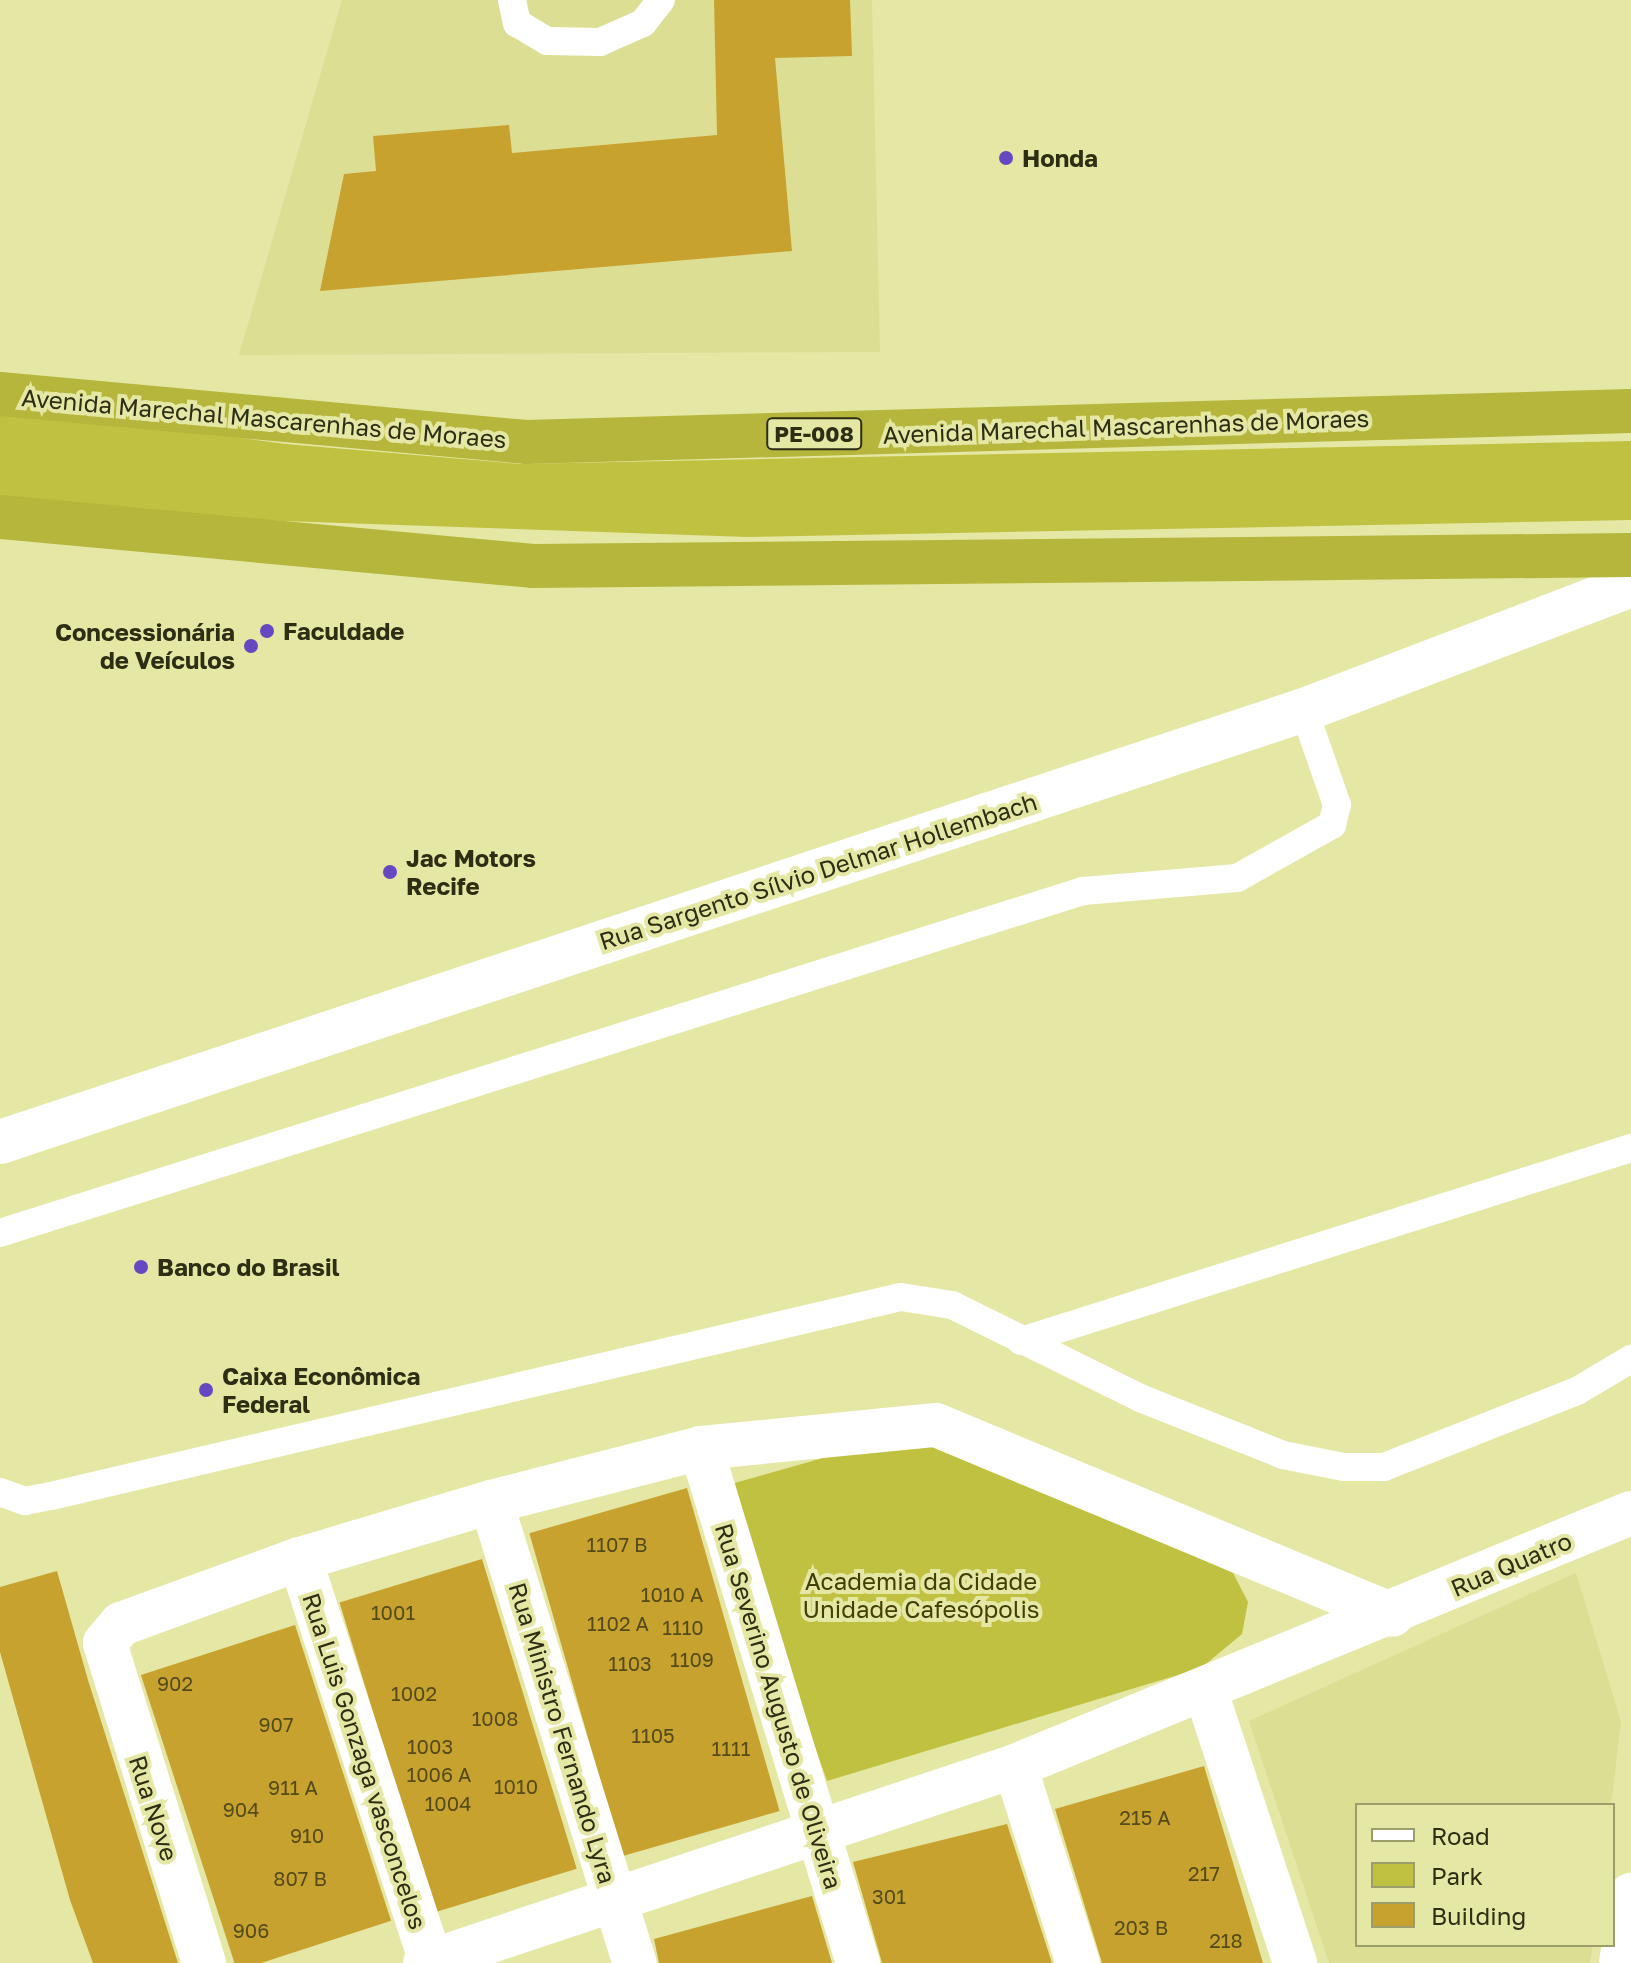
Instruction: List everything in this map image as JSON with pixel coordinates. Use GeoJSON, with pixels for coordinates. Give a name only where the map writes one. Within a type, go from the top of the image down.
{"type":"FeatureCollection","features":[{"type":"Feature","properties":{"kind":"highway","name":"Avenida Marechal Mascarenhas de Moraes"},"geometry":{"type":"LineString","coordinates":[[0,394],[526,442],[1631,411]]}},
{"type":"Feature","properties":{"kind":"highway"},"geometry":{"type":"LineString","coordinates":[[0,517],[533,566],[1631,555]]}},
{"type":"Feature","properties":{"kind":"street","name":"Rua Sargento Sílvio Delmar Hollembach"},"geometry":{"type":"LineString","coordinates":[[0,1142],[1304,710],[1631,585]]}},
{"type":"Feature","properties":{"kind":"street"},"geometry":{"type":"LineString","coordinates":[[300,1559],[491,1502],[701,1448],[912,1423],[944,1427],[1392,1615]]}},
{"type":"Feature","properties":{"kind":"street","name":"Rua Severino Augusto de Oliveira"},"geometry":{"type":"LineString","coordinates":[[701,1448],[858,1963]]}},
{"type":"Feature","properties":{"kind":"street","name":"Rua Ministro Fernando Lyra"},"geometry":{"type":"LineString","coordinates":[[491,1502],[635,1963]]}},
{"type":"Feature","properties":{"kind":"street","name":"Rua Quatro"},"geometry":{"type":"LineString","coordinates":[[429,1963],[616,1903],[1015,1766],[1206,1692],[1631,1513]]}},
{"type":"Feature","properties":{"kind":"street","name":"Rua Nove"},"geometry":{"type":"LineString","coordinates":[[204,1963],[104,1654],[121,1624],[300,1559]]}},
{"type":"Feature","properties":{"kind":"street","name":"Rua Luis Gonzaga vasconcelos"},"geometry":{"type":"LineString","coordinates":[[300,1559],[429,1963]]}},
{"type":"Feature","properties":{"kind":"street"},"geometry":{"type":"LineString","coordinates":[[1206,1692],[1295,1963]]}},
{"type":"Feature","properties":{"kind":"street"},"geometry":{"type":"LineString","coordinates":[[1015,1766],[1078,1963]]}},
{"type":"Feature","properties":{"kind":"street"},"geometry":{"type":"LineString","coordinates":[[1621,1963],[1631,1895]]}},
{"type":"Feature","properties":{"kind":"lane"},"geometry":{"type":"LineString","coordinates":[[512,0],[517,23],[547,41],[600,42],[643,23],[661,0]]}},
{"type":"Feature","properties":{"kind":"lane"},"geometry":{"type":"LineString","coordinates":[[0,1233],[1083,891],[1237,878],[1332,825],[1337,805],[1304,710]]}},
{"type":"Feature","properties":{"kind":"lane"},"geometry":{"type":"LineString","coordinates":[[1021,1341],[1631,1148]]}},
{"type":"Feature","properties":{"kind":"lane"},"geometry":{"type":"LineString","coordinates":[[0,1492],[25,1501],[51,1496],[901,1297],[952,1305],[1021,1341],[1283,1455],[1344,1467],[1384,1467],[1577,1391],[1631,1359]]}},
{"type":"Feature","properties":{"kind":"shaded area"},"geometry":{"type":"Polygon","coordinates":[[[342,0],[872,0],[880,352],[239,355],[342,0]]]}},
{"type":"Feature","properties":{"kind":"shaded area"},"geometry":{"type":"Polygon","coordinates":[[[1576,1573],[1621,1722],[1611,1803],[1355,1803],[1355,1947],[1593,1947],[1590,1963],[1329,1963],[1249,1721],[1576,1573]]]}},
{"type":"Feature","properties":{"kind":"green space"},"geometry":{"type":"Polygon","coordinates":[[[0,406],[286,444],[521,464],[1631,441],[1631,520],[747,537],[254,520],[0,496],[0,406]]]}},
{"type":"Feature","properties":{"kind":"green space","name":"Academia da Cidade Unidade Cafesópolis"},"geometry":{"type":"Polygon","coordinates":[[[915,1432],[1233,1573],[1248,1602],[1242,1634],[1201,1668],[827,1781],[724,1486],[915,1432]]]}},
{"type":"Feature","properties":{"kind":"building"},"geometry":{"type":"Polygon","coordinates":[[[714,0],[850,0],[852,56],[775,58],[792,251],[320,291],[344,174],[376,171],[373,136],[509,125],[512,153],[717,135],[714,0]]]}},
{"type":"Feature","properties":{"kind":"building"},"geometry":{"type":"Polygon","coordinates":[[[687,1488],[780,1811],[622,1856],[529,1533],[687,1488]]]}},
{"type":"Feature","properties":{"kind":"building"},"geometry":{"type":"Polygon","coordinates":[[[482,1559],[577,1869],[434,1912],[340,1603],[482,1559]]]}},
{"type":"Feature","properties":{"kind":"building"},"geometry":{"type":"Polygon","coordinates":[[[57,1571],[88,1680],[178,1963],[93,1963],[70,1900],[0,1652],[0,1587],[57,1571]]]}},
{"type":"Feature","properties":{"kind":"building"},"geometry":{"type":"Polygon","coordinates":[[[295,1625],[391,1921],[261,1963],[234,1963],[141,1675],[295,1625]]]}},
{"type":"Feature","properties":{"kind":"building"},"geometry":{"type":"Polygon","coordinates":[[[1204,1766],[1263,1963],[1102,1963],[1055,1809],[1204,1766]]]}},
{"type":"Feature","properties":{"kind":"building"},"geometry":{"type":"Polygon","coordinates":[[[1007,1824],[1052,1963],[882,1963],[853,1862],[1007,1824]]]}},
{"type":"Feature","properties":{"kind":"building"},"geometry":{"type":"Polygon","coordinates":[[[812,1896],[832,1963],[659,1963],[654,1939],[812,1896]]]}},
{"type":"Feature","properties":{"kind":"place","name":"Honda"},"geometry":{"type":"Point","coordinates":[1006,158]}},
{"type":"Feature","properties":{"kind":"place","name":"Faculdade"},"geometry":{"type":"Point","coordinates":[267,631]}},
{"type":"Feature","properties":{"kind":"place","name":"Concessionária de Veículos"},"geometry":{"type":"Point","coordinates":[251,646]}},
{"type":"Feature","properties":{"kind":"place","name":"Jac Motors Recife"},"geometry":{"type":"Point","coordinates":[390,872]}},
{"type":"Feature","properties":{"kind":"place","name":"Banco do Brasil"},"geometry":{"type":"Point","coordinates":[141,1267]}},
{"type":"Feature","properties":{"kind":"place","name":"Caixa Econômica Federal"},"geometry":{"type":"Point","coordinates":[206,1390]}}]}
